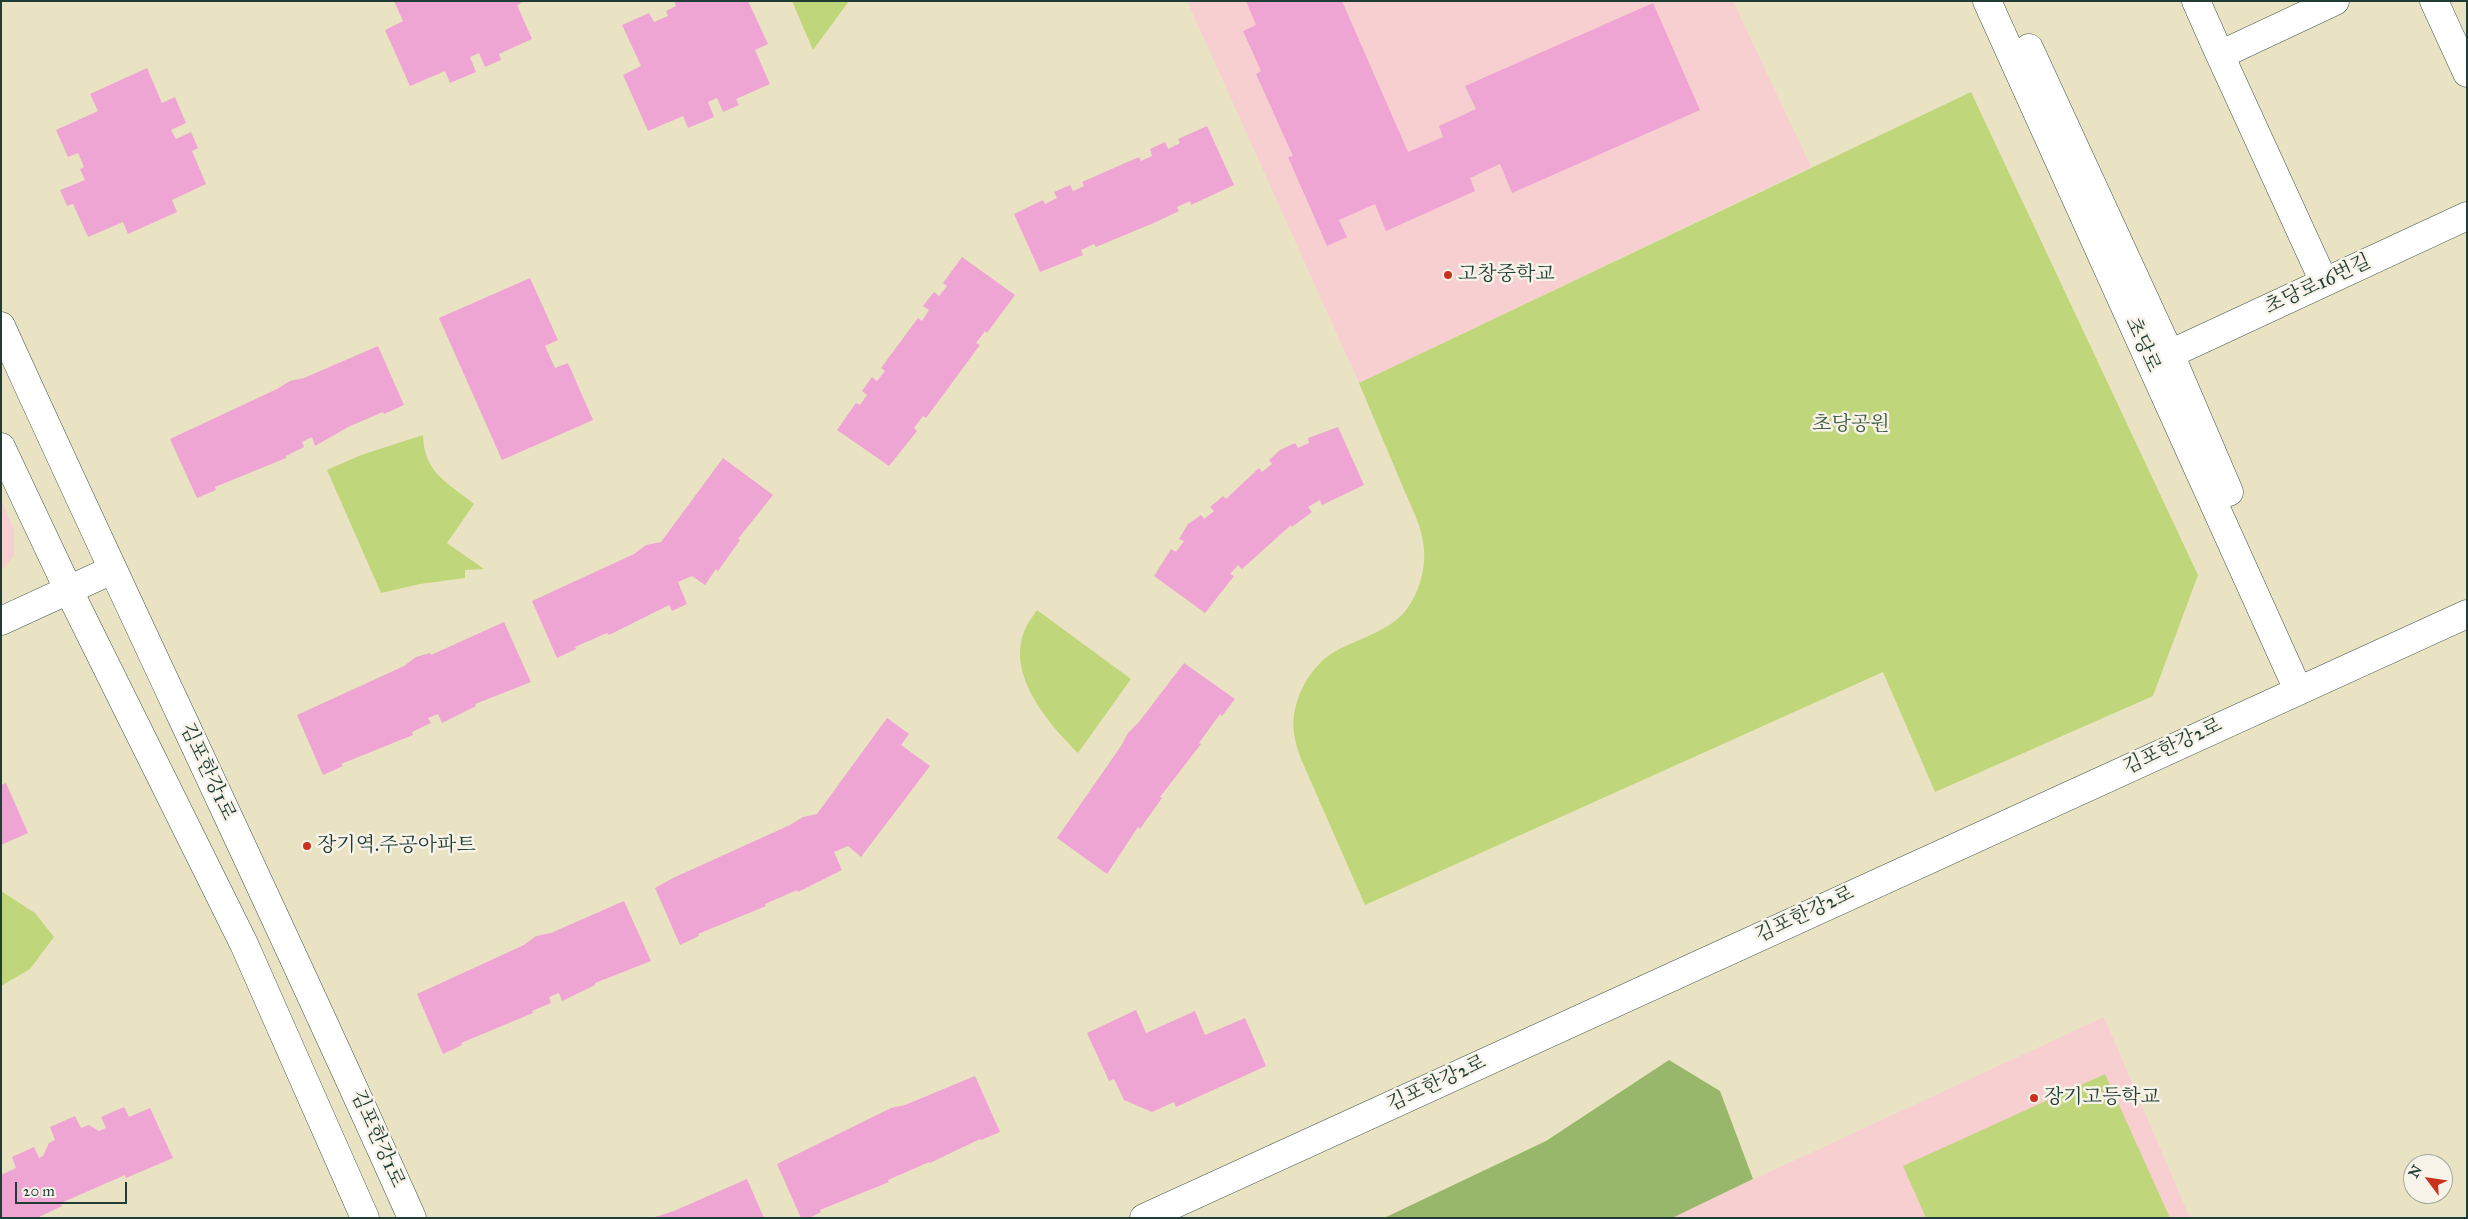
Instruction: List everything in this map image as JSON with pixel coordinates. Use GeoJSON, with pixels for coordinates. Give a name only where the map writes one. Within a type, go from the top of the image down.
{"type":"FeatureCollection","features":[{"type":"Feature","properties":{"kind":"street","name":"초당로"},"geometry":{"type":"LineString","coordinates":[[1986,1],[2305,687]]}},
{"type":"Feature","properties":{"kind":"street","name":"초당로"},"geometry":{"type":"LineString","coordinates":[[2007,1],[2170,354],[2305,687]]}},
{"type":"Feature","properties":{"kind":"street"},"geometry":{"type":"LineString","coordinates":[[2196,1],[2324,282]]}},
{"type":"Feature","properties":{"kind":"street"},"geometry":{"type":"LineString","coordinates":[[2220,55],[2336,1]]}},
{"type":"Feature","properties":{"kind":"street"},"geometry":{"type":"LineString","coordinates":[[2434,1],[2467,73]]}},
{"type":"Feature","properties":{"kind":"street","name":"초당로16번길"},"geometry":{"type":"LineString","coordinates":[[2170,354],[2467,216]]}},
{"type":"Feature","properties":{"kind":"street","name":"김포한강1로"},"geometry":{"type":"LineString","coordinates":[[1,326],[112,570],[326,1024],[412,1218]]}},
{"type":"Feature","properties":{"kind":"street","name":"김포한강1로"},"geometry":{"type":"LineString","coordinates":[[1,447],[69,591],[244,944],[365,1218]]}},
{"type":"Feature","properties":{"kind":"street"},"geometry":{"type":"LineString","coordinates":[[1,621],[112,570]]}},
{"type":"Feature","properties":{"kind":"street","name":"김포한강2로"},"geometry":{"type":"LineString","coordinates":[[1144,1218],[2467,614]]}},
{"type":"Feature","properties":{"kind":"shaded area","name":"고창중학교"},"geometry":{"type":"Polygon","coordinates":[[[1187,1],[1733,1],[1811,167],[1359,383],[1187,1]]]}},
{"type":"Feature","properties":{"kind":"shaded area"},"geometry":{"type":"Polygon","coordinates":[[[1,498],[14,530],[14,556],[1,571],[1,498]]]}},
{"type":"Feature","properties":{"kind":"shaded area","name":"장기고등학교"},"geometry":{"type":"Polygon","coordinates":[[[2104,1017],[2190,1218],[1670,1218],[2104,1017]]]}},
{"type":"Feature","properties":{"kind":"green space"},"geometry":{"type":"Polygon","coordinates":[[[792,1],[849,1],[813,50],[792,1]]]}},
{"type":"Feature","properties":{"kind":"green space","name":"초당공원"},"geometry":{"type":"Polygon","coordinates":[[[1971,92],[2198,575],[2153,696],[1935,792],[1883,672],[1365,905],[1301,759],[1294,733],[1295,710],[1298,698],[1316,667],[1334,652],[1380,630],[1402,615],[1418,589],[1423,569],[1424,550],[1419,525],[1359,383],[1971,92]]]}},
{"type":"Feature","properties":{"kind":"green space"},"geometry":{"type":"Polygon","coordinates":[[[423,435],[424,448],[432,468],[446,483],[474,504],[447,543],[484,569],[465,570],[465,578],[420,584],[381,593],[327,470],[361,455],[423,435]]]}},
{"type":"Feature","properties":{"kind":"green space"},"geometry":{"type":"Polygon","coordinates":[[[1037,610],[1131,679],[1078,753],[1043,712],[1025,679],[1021,662],[1021,644],[1026,627],[1037,610]]]}},
{"type":"Feature","properties":{"kind":"green space"},"geometry":{"type":"Polygon","coordinates":[[[1,891],[35,913],[54,937],[30,969],[1,986],[1,891]]]}},
{"type":"Feature","properties":{"kind":"green space"},"geometry":{"type":"Polygon","coordinates":[[[1669,1060],[1720,1091],[1753,1179],[1672,1218],[1384,1218],[1546,1141],[1669,1060]]]}},
{"type":"Feature","properties":{"kind":"green space"},"geometry":{"type":"Polygon","coordinates":[[[2105,1074],[2170,1218],[1926,1218],[1903,1166],[2105,1074]]]}},
{"type":"Feature","properties":{"kind":"building"},"geometry":{"type":"Polygon","coordinates":[[[394,1],[525,1],[517,5],[532,39],[499,54],[501,60],[485,67],[479,53],[470,57],[476,72],[450,83],[445,71],[410,86],[385,30],[403,21],[394,1]]]}},
{"type":"Feature","properties":{"kind":"building"},"geometry":{"type":"Polygon","coordinates":[[[674,1],[748,1],[768,44],[755,50],[770,84],[736,99],[739,105],[723,112],[717,98],[708,102],[714,117],[688,128],[683,116],[648,131],[623,75],[641,66],[622,25],[649,13],[654,22],[668,16],[666,11],[676,6],[674,1]]]}},
{"type":"Feature","properties":{"kind":"building"},"geometry":{"type":"Polygon","coordinates":[[[1246,1],[1342,1],[1408,152],[1443,137],[1439,126],[1476,109],[1465,86],[1653,3],[1700,110],[1512,193],[1500,164],[1470,178],[1475,191],[1386,231],[1375,204],[1339,220],[1347,237],[1327,246],[1288,157],[1293,156],[1256,74],[1261,71],[1243,31],[1256,25],[1246,1]]]}},
{"type":"Feature","properties":{"kind":"building"},"geometry":{"type":"Polygon","coordinates":[[[147,68],[162,103],[175,97],[186,123],[171,130],[176,139],[191,132],[198,148],[192,151],[206,184],[172,200],[177,212],[128,234],[123,222],[88,237],[73,204],[67,206],[60,190],[85,180],[80,169],[84,167],[78,153],[68,157],[56,130],[98,111],[90,94],[147,68]]]}},
{"type":"Feature","properties":{"kind":"building"},"geometry":{"type":"Polygon","coordinates":[[[1207,126],[1234,185],[1191,205],[1190,201],[1177,207],[1179,211],[1156,222],[1096,247],[1094,244],[1081,250],[1083,255],[1040,272],[1014,214],[1043,200],[1045,204],[1057,198],[1054,192],[1070,185],[1073,191],[1084,186],[1082,182],[1139,157],[1141,161],[1152,156],[1150,149],[1165,142],[1168,149],[1180,143],[1178,139],[1207,126]]]}},
{"type":"Feature","properties":{"kind":"building"},"geometry":{"type":"Polygon","coordinates":[[[962,257],[1015,295],[987,333],[985,331],[976,343],[980,345],[926,418],[923,416],[914,428],[917,431],[889,466],[837,430],[856,403],[860,405],[867,395],[862,391],[872,377],[877,381],[885,371],[881,368],[918,318],[922,321],[929,310],[923,306],[934,292],[939,296],[947,286],[943,283],[962,257]]]}},
{"type":"Feature","properties":{"kind":"building"},"geometry":{"type":"Polygon","coordinates":[[[530,278],[558,340],[545,346],[555,368],[568,363],[593,420],[502,460],[439,318],[530,278]]]}},
{"type":"Feature","properties":{"kind":"building"},"geometry":{"type":"Polygon","coordinates":[[[378,346],[404,405],[348,427],[315,446],[312,437],[302,442],[304,447],[286,456],[286,458],[215,487],[216,490],[197,498],[170,439],[277,389],[290,381],[304,378],[378,346]]]}},
{"type":"Feature","properties":{"kind":"building"},"geometry":{"type":"Polygon","coordinates":[[[1338,427],[1364,485],[1322,505],[1320,500],[1308,507],[1312,512],[1292,527],[1291,525],[1242,569],[1238,565],[1230,574],[1234,576],[1205,613],[1154,576],[1171,549],[1176,552],[1184,541],[1179,539],[1188,524],[1201,515],[1204,519],[1214,511],[1210,507],[1223,496],[1226,499],[1259,468],[1262,472],[1272,464],[1269,460],[1280,450],[1295,443],[1298,448],[1309,443],[1308,438],[1338,427]]]}},
{"type":"Feature","properties":{"kind":"building"},"geometry":{"type":"Polygon","coordinates":[[[723,458],[773,495],[738,539],[740,540],[718,571],[716,569],[705,585],[692,576],[678,582],[687,604],[672,611],[669,605],[609,635],[607,633],[575,647],[576,649],[557,658],[532,601],[634,554],[646,545],[661,542],[723,458]]]}},
{"type":"Feature","properties":{"kind":"building"},"geometry":{"type":"Polygon","coordinates":[[[504,622],[531,682],[475,704],[476,706],[442,723],[438,714],[428,718],[431,723],[412,732],[413,735],[341,764],[343,766],[323,775],[297,715],[404,666],[416,657],[430,653],[431,655],[504,622]]]}},
{"type":"Feature","properties":{"kind":"building"},"geometry":{"type":"Polygon","coordinates":[[[1184,663],[1235,699],[1222,716],[1220,714],[1199,743],[1201,744],[1160,797],[1162,798],[1140,829],[1138,827],[1107,874],[1057,838],[1128,733],[1139,722],[1184,663]]]}},
{"type":"Feature","properties":{"kind":"building"},"geometry":{"type":"Polygon","coordinates":[[[887,718],[909,734],[901,745],[930,766],[861,857],[848,846],[834,852],[842,870],[798,892],[797,890],[765,904],[766,906],[698,934],[699,936],[680,945],[655,888],[790,825],[803,817],[817,814],[887,718]]]}},
{"type":"Feature","properties":{"kind":"building"},"geometry":{"type":"Polygon","coordinates":[[[6,783],[28,833],[1,845],[1,785],[6,783]]]}},
{"type":"Feature","properties":{"kind":"building"},"geometry":{"type":"Polygon","coordinates":[[[624,901],[651,961],[595,983],[595,985],[562,1001],[559,993],[549,997],[551,1003],[532,1011],[533,1013],[461,1043],[462,1045],[443,1054],[417,994],[524,945],[536,936],[551,933],[624,901]]]}},
{"type":"Feature","properties":{"kind":"building"},"geometry":{"type":"Polygon","coordinates":[[[1136,1010],[1146,1033],[1195,1011],[1205,1035],[1245,1018],[1266,1066],[1176,1107],[1174,1102],[1152,1112],[1124,1100],[1114,1079],[1109,1081],[1087,1033],[1136,1010]]]}},
{"type":"Feature","properties":{"kind":"building"},"geometry":{"type":"Polygon","coordinates":[[[975,1076],[1000,1132],[888,1180],[889,1182],[820,1210],[821,1212],[809,1218],[801,1218],[777,1164],[891,1108],[905,1105],[975,1076]]]}},
{"type":"Feature","properties":{"kind":"building"},"geometry":{"type":"Polygon","coordinates":[[[124,1107],[129,1117],[150,1108],[173,1158],[126,1178],[125,1175],[61,1203],[62,1206],[37,1218],[1,1218],[1,1175],[16,1168],[12,1157],[34,1147],[39,1158],[43,1156],[49,1143],[55,1140],[50,1127],[75,1116],[81,1128],[89,1125],[99,1131],[106,1128],[101,1117],[124,1107]]]}},
{"type":"Feature","properties":{"kind":"building"},"geometry":{"type":"Polygon","coordinates":[[[747,1179],[764,1218],[652,1218],[674,1211],[747,1179]]]}},
{"type":"Feature","properties":{"kind":"place","name":"고창중학교"},"geometry":{"type":"Point","coordinates":[1448,275]}},
{"type":"Feature","properties":{"kind":"place","name":"장기역.주공아파트"},"geometry":{"type":"Point","coordinates":[307,846]}},
{"type":"Feature","properties":{"kind":"place","name":"장기고등학교"},"geometry":{"type":"Point","coordinates":[2034,1098]}}]}
